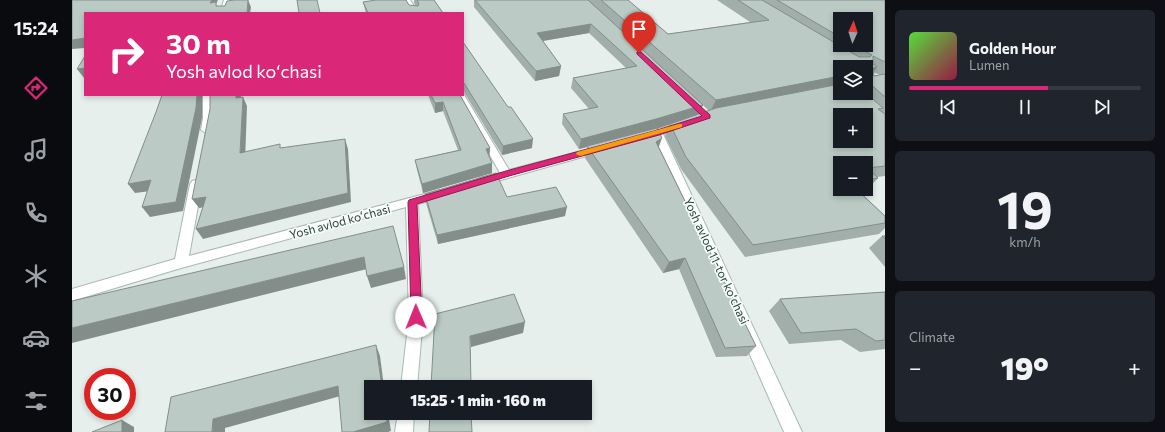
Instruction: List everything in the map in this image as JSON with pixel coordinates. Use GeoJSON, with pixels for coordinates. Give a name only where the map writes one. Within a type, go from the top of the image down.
{"type":"FeatureCollection","features":[{"type":"Feature","properties":{"kind":"street"},"geometry":{"type":"LineString","coordinates":[[224,12],[227,0]]}},
{"type":"Feature","properties":{"kind":"street"},"geometry":{"type":"LineString","coordinates":[[407,0],[414,12]]}},
{"type":"Feature","properties":{"kind":"street"},"geometry":{"type":"LineString","coordinates":[[204,141],[208,118],[208,96]]}},
{"type":"Feature","properties":{"kind":"street"},"geometry":{"type":"LineString","coordinates":[[462,96],[506,174]]}},
{"type":"Feature","properties":{"kind":"street"},"geometry":{"type":"LineString","coordinates":[[634,139],[693,122]]}},
{"type":"Feature","properties":{"kind":"street","name":"Yosh avlod 11-tor koʻchasi"},"geometry":{"type":"LineString","coordinates":[[657,133],[794,432]]}},
{"type":"Feature","properties":{"kind":"street"},"geometry":{"type":"LineString","coordinates":[[470,185],[612,145]]}},
{"type":"Feature","properties":{"kind":"street"},"geometry":{"type":"LineString","coordinates":[[181,263],[198,172]]}},
{"type":"Feature","properties":{"kind":"street","name":"Yosh avlod koʻchasi"},"geometry":{"type":"LineString","coordinates":[[72,294],[181,263],[448,192]]}},
{"type":"Feature","properties":{"kind":"street"},"geometry":{"type":"LineString","coordinates":[[410,380],[416,317],[412,202]]}},
{"type":"Feature","properties":{"kind":"street"},"geometry":{"type":"LineString","coordinates":[[404,432],[405,420]]}},
{"type":"Feature","properties":{"kind":"building"},"geometry":{"type":"Polygon","coordinates":[[[72,0],[212,0],[210,3],[216,2],[216,6],[225,6],[227,1],[248,0],[247,12],[84,12],[84,38],[72,40],[72,0]]]}},
{"type":"Feature","properties":{"kind":"building"},"geometry":{"type":"Polygon","coordinates":[[[297,0],[317,0],[320,12],[299,12],[297,0]]]}},
{"type":"Feature","properties":{"kind":"building"},"geometry":{"type":"Polygon","coordinates":[[[376,0],[406,0],[409,5],[418,6],[419,4],[417,0],[434,0],[442,12],[368,12],[363,2],[376,0]]]}},
{"type":"Feature","properties":{"kind":"building"},"geometry":{"type":"Polygon","coordinates":[[[475,0],[588,0],[703,105],[581,139],[563,114],[598,107],[573,78],[637,66],[591,24],[537,33],[561,66],[536,71],[475,0]]]}},
{"type":"Feature","properties":{"kind":"building"},"geometry":{"type":"Polygon","coordinates":[[[601,0],[628,0],[668,34],[769,20],[738,0],[762,0],[833,42],[833,52],[850,52],[859,57],[870,57],[872,55],[867,52],[873,52],[873,12],[833,12],[833,33],[777,0],[885,0],[885,62],[873,56],[873,60],[833,60],[833,77],[716,100],[601,0]]]}},
{"type":"Feature","properties":{"kind":"building"},"geometry":{"type":"Polygon","coordinates":[[[464,43],[508,107],[511,107],[533,139],[503,146],[464,83],[464,43]]]}},
{"type":"Feature","properties":{"kind":"building"},"geometry":{"type":"Polygon","coordinates":[[[84,58],[84,68],[77,69],[84,58]]]}},
{"type":"Feature","properties":{"kind":"building"},"geometry":{"type":"Polygon","coordinates":[[[873,68],[874,76],[885,74],[885,97],[873,86],[873,68]]]}},
{"type":"Feature","properties":{"kind":"building"},"geometry":{"type":"Polygon","coordinates":[[[833,85],[833,100],[873,99],[883,108],[878,109],[885,114],[885,166],[873,167],[873,156],[833,156],[833,196],[864,196],[885,216],[885,223],[753,245],[686,157],[670,124],[716,108],[833,85]]]}},
{"type":"Feature","properties":{"kind":"building"},"geometry":{"type":"Polygon","coordinates":[[[162,96],[197,96],[196,108],[176,202],[142,207],[151,180],[128,184],[162,96]]]}},
{"type":"Feature","properties":{"kind":"building"},"geometry":{"type":"Polygon","coordinates":[[[210,96],[236,96],[236,98],[243,97],[240,153],[280,144],[280,148],[345,139],[348,193],[196,229],[206,197],[192,199],[210,109],[210,96]]]}},
{"type":"Feature","properties":{"kind":"building"},"geometry":{"type":"Polygon","coordinates":[[[432,96],[461,96],[490,148],[486,149],[492,163],[422,184],[415,160],[461,150],[443,102],[435,103],[432,96]]]}},
{"type":"Feature","properties":{"kind":"building"},"geometry":{"type":"Polygon","coordinates":[[[657,128],[662,138],[656,142],[756,346],[725,348],[685,258],[669,262],[587,146],[657,128]]]}},
{"type":"Feature","properties":{"kind":"building"},"geometry":{"type":"Polygon","coordinates":[[[496,173],[507,197],[556,187],[567,207],[437,235],[425,194],[496,173]]]}},
{"type":"Feature","properties":{"kind":"building"},"geometry":{"type":"Polygon","coordinates":[[[873,173],[878,178],[873,179],[873,173]]]}},
{"type":"Feature","properties":{"kind":"building"},"geometry":{"type":"Polygon","coordinates":[[[393,226],[404,267],[367,276],[364,257],[72,328],[72,301],[393,226]]]}},
{"type":"Feature","properties":{"kind":"building"},"geometry":{"type":"Polygon","coordinates":[[[885,292],[885,340],[876,341],[856,329],[801,333],[780,299],[885,292]]]}},
{"type":"Feature","properties":{"kind":"building"},"geometry":{"type":"Polygon","coordinates":[[[514,294],[525,322],[470,336],[471,380],[431,380],[435,314],[514,294]]]}},
{"type":"Feature","properties":{"kind":"building"},"geometry":{"type":"Polygon","coordinates":[[[376,345],[381,380],[364,380],[364,420],[387,420],[387,422],[353,432],[342,432],[338,386],[213,419],[212,432],[165,432],[171,397],[376,345]]]}},
{"type":"Feature","properties":{"kind":"building"},"geometry":{"type":"Polygon","coordinates":[[[122,420],[122,432],[92,432],[122,420]]]}},
{"type":"Feature","properties":{"kind":"building"},"geometry":{"type":"Polygon","coordinates":[[[430,420],[471,420],[472,432],[429,432],[430,420]]]}},
{"type":"Feature","properties":{"kind":"slow traffic"},"geometry":{"type":"LineString","coordinates":[[580,154],[679,126]]}},
{"type":"Feature","properties":{"kind":"route"},"geometry":{"type":"LineString","coordinates":[[416,317],[415,243],[412,202],[506,174],[657,133],[708,117],[639,53]]}}]}
